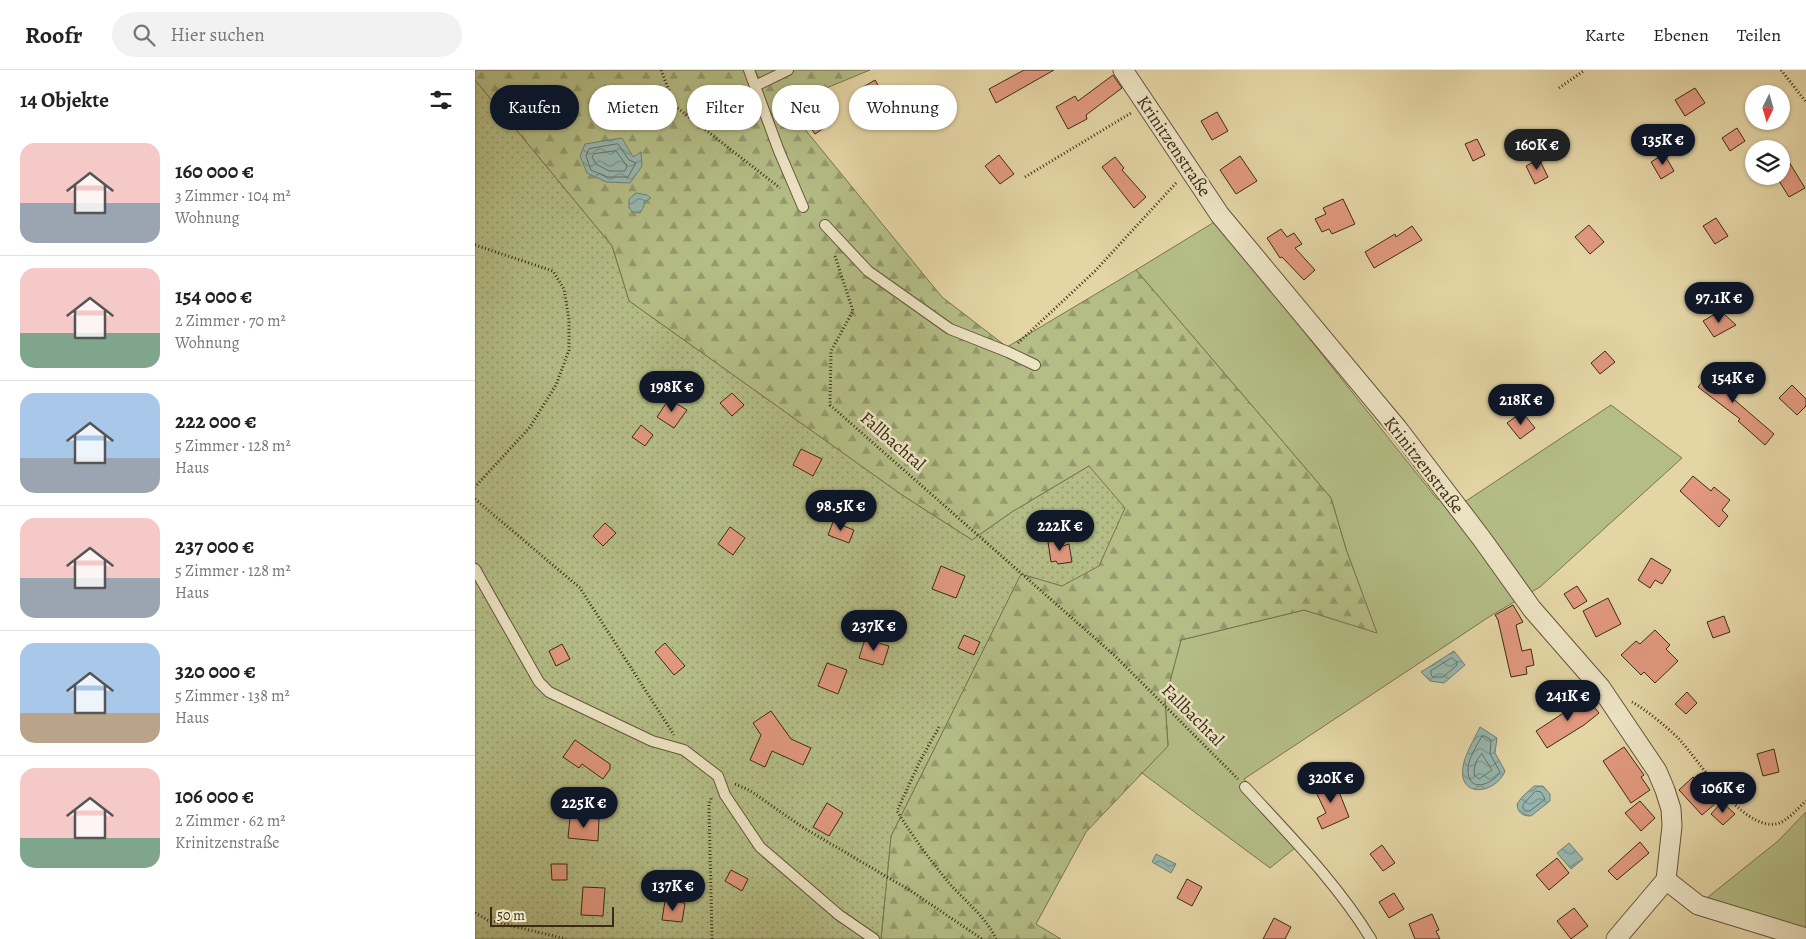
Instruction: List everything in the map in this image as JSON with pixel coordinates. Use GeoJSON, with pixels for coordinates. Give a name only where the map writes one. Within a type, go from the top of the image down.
{"type":"FeatureCollection","features":[{"type":"Feature","properties":{"kind":"street","name":"Krinitzenstraße"},"geometry":{"type":"LineString","coordinates":[[1123,70],[1220,215],[1398,429],[1447,492],[1532,609],[1601,688],[1642,748],[1657,771],[1671,809],[1672,826],[1666,880]]}},
{"type":"Feature","properties":{"kind":"street"},"geometry":{"type":"LineString","coordinates":[[1616,939],[1666,880],[1698,906],[1803,938]]}},
{"type":"Feature","properties":{"kind":"lane"},"geometry":{"type":"LineString","coordinates":[[749,70],[755,85]]}},
{"type":"Feature","properties":{"kind":"lane"},"geometry":{"type":"LineString","coordinates":[[757,85],[788,70]]}},
{"type":"Feature","properties":{"kind":"lane"},"geometry":{"type":"LineString","coordinates":[[762,104],[803,207]]}},
{"type":"Feature","properties":{"kind":"lane"},"geometry":{"type":"LineString","coordinates":[[825,224],[868,271],[950,329],[1035,365]]}},
{"type":"Feature","properties":{"kind":"lane"},"geometry":{"type":"LineString","coordinates":[[475,569],[539,682],[549,692],[652,741],[684,750],[718,776],[725,795],[760,847],[839,915],[874,939]]}},
{"type":"Feature","properties":{"kind":"lane"},"geometry":{"type":"LineString","coordinates":[[1245,787],[1321,871],[1360,920],[1371,939]]}},
{"type":"Feature","properties":{"kind":"path"},"geometry":{"type":"LineString","coordinates":[[661,70],[675,106],[781,189]]}},
{"type":"Feature","properties":{"kind":"path"},"geometry":{"type":"LineString","coordinates":[[1559,88],[1585,70]]}},
{"type":"Feature","properties":{"kind":"path"},"geometry":{"type":"LineString","coordinates":[[1781,70],[1806,102]]}},
{"type":"Feature","properties":{"kind":"path"},"geometry":{"type":"LineString","coordinates":[[1025,177],[1147,104]]}},
{"type":"Feature","properties":{"kind":"path"},"geometry":{"type":"LineString","coordinates":[[1008,352],[1095,270],[1189,168]]}},
{"type":"Feature","properties":{"kind":"path"},"geometry":{"type":"LineString","coordinates":[[475,245],[553,271],[564,289],[569,320],[569,350],[556,385],[530,427],[475,487]]}},
{"type":"Feature","properties":{"kind":"path","name":"Fallbachtal"},"geometry":{"type":"LineString","coordinates":[[833,251],[853,311],[831,351],[830,405],[1114,655],[1245,787]]}},
{"type":"Feature","properties":{"kind":"path"},"geometry":{"type":"LineString","coordinates":[[475,499],[580,588],[684,750]]}},
{"type":"Feature","properties":{"kind":"path"},"geometry":{"type":"LineString","coordinates":[[1627,700],[1636,704],[1677,737],[1717,786],[1745,814],[1766,824],[1778,824],[1792,815],[1806,801]]}},
{"type":"Feature","properties":{"kind":"path"},"geometry":{"type":"LineString","coordinates":[[939,728],[920,761],[897,811],[915,839],[949,883],[991,929],[996,939]]}},
{"type":"Feature","properties":{"kind":"path"},"geometry":{"type":"LineString","coordinates":[[712,939],[709,804],[718,776],[749,790],[804,828],[911,891],[982,939]]}},
{"type":"Feature","properties":{"kind":"path"},"geometry":{"type":"LineString","coordinates":[[475,913],[488,920],[566,939]]}},
{"type":"Feature","properties":{"kind":"green space"},"geometry":{"type":"Polygon","coordinates":[[[475,70],[870,70],[834,85],[772,85],[772,130],[805,130],[942,297],[1007,347],[1136,270],[1331,498],[1346,549],[1377,633],[1304,610],[1181,640],[1165,700],[1168,746],[1086,832],[1036,924],[1061,939],[881,939],[891,836],[1021,573],[1062,586],[1089,466],[1012,512],[972,540],[902,495],[629,301],[612,246],[516,130],[579,130],[579,85],[490,85],[490,98],[475,80],[475,70]]]}},
{"type":"Feature","properties":{"kind":"green space"},"geometry":{"type":"Polygon","coordinates":[[[475,80],[490,98],[490,130],[516,130],[612,246],[629,301],[902,495],[972,540],[1012,512],[1089,466],[1125,508],[1099,566],[1062,586],[1021,574],[891,836],[881,939],[475,939],[475,80]]]}},
{"type":"Feature","properties":{"kind":"green space"},"geometry":{"type":"Polygon","coordinates":[[[1216,221],[1437,499],[1466,501],[1611,405],[1682,458],[1540,587],[1492,615],[1244,779],[1301,843],[1270,868],[1142,773],[1168,745],[1165,700],[1181,640],[1304,610],[1376,632],[1346,549],[1331,498],[1136,270],[1216,221]]]}},
{"type":"Feature","properties":{"kind":"green space"},"geometry":{"type":"Polygon","coordinates":[[[1806,812],[1806,938],[1698,905],[1778,841],[1806,812]]]}},
{"type":"Feature","properties":{"kind":"water"},"geometry":{"type":"Polygon","coordinates":[[[622,138],[633,157],[641,152],[642,166],[630,183],[606,182],[587,173],[580,156],[585,144],[622,138]]]}},
{"type":"Feature","properties":{"kind":"water"},"geometry":{"type":"Polygon","coordinates":[[[636,193],[647,195],[651,198],[644,202],[640,213],[633,212],[629,208],[629,199],[636,193]]]}},
{"type":"Feature","properties":{"kind":"water"},"geometry":{"type":"Polygon","coordinates":[[[1454,651],[1465,665],[1444,683],[1430,681],[1421,672],[1454,651]]]}},
{"type":"Feature","properties":{"kind":"water"},"geometry":{"type":"Polygon","coordinates":[[[1480,727],[1497,738],[1495,753],[1505,771],[1494,784],[1479,790],[1472,789],[1466,785],[1463,778],[1463,767],[1467,752],[1480,727]]]}},
{"type":"Feature","properties":{"kind":"water"},"geometry":{"type":"Polygon","coordinates":[[[1534,786],[1543,786],[1550,794],[1550,801],[1531,816],[1525,815],[1519,812],[1517,804],[1534,786]]]}},
{"type":"Feature","properties":{"kind":"water"},"geometry":{"type":"Polygon","coordinates":[[[1569,843],[1583,859],[1571,869],[1557,853],[1569,843]]]}},
{"type":"Feature","properties":{"kind":"water"},"geometry":{"type":"Polygon","coordinates":[[[1156,854],[1176,864],[1171,873],[1152,862],[1156,854]]]}},
{"type":"Feature","properties":{"kind":"building"},"geometry":{"type":"Polygon","coordinates":[[[1024,70],[1054,70],[996,103],[989,89],[1024,70]]]}},
{"type":"Feature","properties":{"kind":"building"},"geometry":{"type":"Polygon","coordinates":[[[1113,75],[1122,88],[1086,115],[1087,119],[1068,129],[1056,107],[1075,96],[1078,101],[1113,75]]]}},
{"type":"Feature","properties":{"kind":"building"},"geometry":{"type":"Polygon","coordinates":[[[875,80],[878,85],[867,85],[875,80]]]}},
{"type":"Feature","properties":{"kind":"building"},"geometry":{"type":"Polygon","coordinates":[[[1695,88],[1705,103],[1685,116],[1675,100],[1695,88]]]}},
{"type":"Feature","properties":{"kind":"building"},"geometry":{"type":"Polygon","coordinates":[[[1217,112],[1228,131],[1212,140],[1201,121],[1217,112]]]}},
{"type":"Feature","properties":{"kind":"building"},"geometry":{"type":"Polygon","coordinates":[[[1737,128],[1745,141],[1730,151],[1722,138],[1737,128]]]}},
{"type":"Feature","properties":{"kind":"building"},"geometry":{"type":"Polygon","coordinates":[[[812,130],[821,130],[815,134],[812,130]]]}},
{"type":"Feature","properties":{"kind":"building"},"geometry":{"type":"Polygon","coordinates":[[[1477,139],[1485,155],[1473,161],[1465,144],[1477,139]]]}},
{"type":"Feature","properties":{"kind":"building"},"geometry":{"type":"Polygon","coordinates":[[[1664,154],[1674,171],[1661,179],[1651,162],[1664,154]]]}},
{"type":"Feature","properties":{"kind":"building"},"geometry":{"type":"Polygon","coordinates":[[[999,155],[1014,174],[1000,184],[985,166],[999,155]]]}},
{"type":"Feature","properties":{"kind":"building"},"geometry":{"type":"Polygon","coordinates":[[[1240,156],[1257,181],[1236,194],[1220,170],[1240,156]]]}},
{"type":"Feature","properties":{"kind":"building"},"geometry":{"type":"Polygon","coordinates":[[[1115,157],[1124,168],[1122,170],[1146,197],[1134,208],[1102,167],[1115,157]]]}},
{"type":"Feature","properties":{"kind":"building"},"geometry":{"type":"Polygon","coordinates":[[[1539,159],[1548,177],[1535,184],[1526,166],[1539,159]]]}},
{"type":"Feature","properties":{"kind":"building"},"geometry":{"type":"Polygon","coordinates":[[[1790,164],[1805,188],[1789,197],[1782,185],[1790,185],[1790,164]]]}},
{"type":"Feature","properties":{"kind":"building"},"geometry":{"type":"Polygon","coordinates":[[[1343,199],[1355,224],[1332,234],[1329,229],[1322,232],[1315,219],[1326,214],[1323,208],[1343,199]]]}},
{"type":"Feature","properties":{"kind":"building"},"geometry":{"type":"Polygon","coordinates":[[[1716,218],[1728,236],[1715,244],[1703,226],[1716,218]]]}},
{"type":"Feature","properties":{"kind":"building"},"geometry":{"type":"Polygon","coordinates":[[[1589,225],[1604,242],[1590,254],[1575,237],[1589,225]]]}},
{"type":"Feature","properties":{"kind":"building"},"geometry":{"type":"Polygon","coordinates":[[[1412,226],[1422,240],[1374,268],[1365,252],[1395,234],[1396,237],[1412,226]]]}},
{"type":"Feature","properties":{"kind":"building"},"geometry":{"type":"Polygon","coordinates":[[[1281,229],[1287,237],[1294,233],[1302,244],[1295,248],[1315,270],[1304,280],[1282,257],[1280,258],[1267,238],[1281,229]]]}},
{"type":"Feature","properties":{"kind":"building"},"geometry":{"type":"Polygon","coordinates":[[[1715,314],[1724,314],[1736,325],[1714,337],[1703,321],[1715,314]]]}},
{"type":"Feature","properties":{"kind":"building"},"geometry":{"type":"Polygon","coordinates":[[[1605,351],[1615,362],[1600,374],[1591,363],[1605,351]]]}},
{"type":"Feature","properties":{"kind":"building"},"geometry":{"type":"Polygon","coordinates":[[[1713,368],[1738,387],[1730,396],[1774,434],[1765,445],[1738,421],[1740,419],[1698,387],[1713,368]]]}},
{"type":"Feature","properties":{"kind":"building"},"geometry":{"type":"Polygon","coordinates":[[[1792,385],[1806,399],[1806,406],[1797,415],[1779,398],[1792,385]]]}},
{"type":"Feature","properties":{"kind":"building"},"geometry":{"type":"Polygon","coordinates":[[[732,393],[744,405],[732,416],[720,403],[732,393]]]}},
{"type":"Feature","properties":{"kind":"building"},"geometry":{"type":"Polygon","coordinates":[[[669,399],[687,410],[674,428],[657,417],[669,399]]]}},
{"type":"Feature","properties":{"kind":"building"},"geometry":{"type":"Polygon","coordinates":[[[1522,412],[1535,428],[1520,439],[1507,423],[1522,412]]]}},
{"type":"Feature","properties":{"kind":"building"},"geometry":{"type":"Polygon","coordinates":[[[641,425],[653,435],[645,446],[632,437],[641,425]]]}},
{"type":"Feature","properties":{"kind":"building"},"geometry":{"type":"Polygon","coordinates":[[[801,449],[822,459],[813,476],[793,465],[801,449]]]}},
{"type":"Feature","properties":{"kind":"building"},"geometry":{"type":"Polygon","coordinates":[[[1693,476],[1711,491],[1714,487],[1730,500],[1722,510],[1728,516],[1719,527],[1680,491],[1693,476]]]}},
{"type":"Feature","properties":{"kind":"building"},"geometry":{"type":"Polygon","coordinates":[[[833,522],[854,530],[849,543],[828,535],[833,522]]]}},
{"type":"Feature","properties":{"kind":"building"},"geometry":{"type":"Polygon","coordinates":[[[605,523],[616,533],[603,546],[593,536],[605,523]]]}},
{"type":"Feature","properties":{"kind":"building"},"geometry":{"type":"Polygon","coordinates":[[[730,527],[745,538],[733,555],[718,544],[730,527]]]}},
{"type":"Feature","properties":{"kind":"building"},"geometry":{"type":"Polygon","coordinates":[[[1062,540],[1063,546],[1069,544],[1072,562],[1058,564],[1056,561],[1051,562],[1048,542],[1062,540]]]}},
{"type":"Feature","properties":{"kind":"building"},"geometry":{"type":"Polygon","coordinates":[[[1651,558],[1671,570],[1662,584],[1655,580],[1650,588],[1638,580],[1651,558]]]}},
{"type":"Feature","properties":{"kind":"building"},"geometry":{"type":"Polygon","coordinates":[[[941,566],[965,576],[956,598],[932,589],[941,566]]]}},
{"type":"Feature","properties":{"kind":"building"},"geometry":{"type":"Polygon","coordinates":[[[1577,586],[1587,601],[1574,609],[1564,594],[1577,586]]]}},
{"type":"Feature","properties":{"kind":"building"},"geometry":{"type":"Polygon","coordinates":[[[1608,598],[1621,624],[1596,637],[1583,611],[1608,598]]]}},
{"type":"Feature","properties":{"kind":"building"},"geometry":{"type":"Polygon","coordinates":[[[1513,605],[1523,622],[1516,625],[1522,651],[1531,649],[1534,665],[1526,667],[1527,674],[1511,677],[1498,620],[1495,615],[1513,605]]]}},
{"type":"Feature","properties":{"kind":"building"},"geometry":{"type":"Polygon","coordinates":[[[1724,616],[1730,632],[1713,638],[1707,622],[1724,616]]]}},
{"type":"Feature","properties":{"kind":"building"},"geometry":{"type":"Polygon","coordinates":[[[1655,630],[1670,645],[1666,649],[1678,661],[1655,683],[1644,672],[1641,675],[1621,655],[1636,641],[1640,644],[1655,630]]]}},
{"type":"Feature","properties":{"kind":"building"},"geometry":{"type":"Polygon","coordinates":[[[964,635],[980,642],[974,655],[958,648],[964,635]]]}},
{"type":"Feature","properties":{"kind":"building"},"geometry":{"type":"Polygon","coordinates":[[[865,639],[889,646],[883,665],[859,658],[865,639]]]}},
{"type":"Feature","properties":{"kind":"building"},"geometry":{"type":"Polygon","coordinates":[[[665,643],[685,666],[674,675],[655,652],[665,643]]]}},
{"type":"Feature","properties":{"kind":"building"},"geometry":{"type":"Polygon","coordinates":[[[562,644],[570,659],[556,666],[549,651],[562,644]]]}},
{"type":"Feature","properties":{"kind":"building"},"geometry":{"type":"Polygon","coordinates":[[[827,663],[847,670],[838,694],[818,686],[827,663]]]}},
{"type":"Feature","properties":{"kind":"building"},"geometry":{"type":"Polygon","coordinates":[[[1687,692],[1697,703],[1686,714],[1675,704],[1687,692]]]}},
{"type":"Feature","properties":{"kind":"building"},"geometry":{"type":"Polygon","coordinates":[[[1585,696],[1599,713],[1584,725],[1547,748],[1536,731],[1585,696]]]}},
{"type":"Feature","properties":{"kind":"building"},"geometry":{"type":"Polygon","coordinates":[[[771,711],[791,739],[811,748],[803,765],[772,751],[765,767],[750,760],[761,735],[753,723],[771,711]]]}},
{"type":"Feature","properties":{"kind":"building"},"geometry":{"type":"Polygon","coordinates":[[[575,740],[610,764],[610,769],[603,779],[582,764],[579,768],[563,757],[575,740]]]}},
{"type":"Feature","properties":{"kind":"building"},"geometry":{"type":"Polygon","coordinates":[[[1624,747],[1644,775],[1641,777],[1650,790],[1631,803],[1603,761],[1624,747]]]}},
{"type":"Feature","properties":{"kind":"building"},"geometry":{"type":"Polygon","coordinates":[[[1774,749],[1779,772],[1763,776],[1757,754],[1774,749]]]}},
{"type":"Feature","properties":{"kind":"building"},"geometry":{"type":"Polygon","coordinates":[[[1693,777],[1716,803],[1702,815],[1679,790],[1693,777]]]}},
{"type":"Feature","properties":{"kind":"building"},"geometry":{"type":"Polygon","coordinates":[[[1334,779],[1349,817],[1322,829],[1317,818],[1326,813],[1314,788],[1334,779]]]}},
{"type":"Feature","properties":{"kind":"building"},"geometry":{"type":"Polygon","coordinates":[[[1640,801],[1655,818],[1641,831],[1625,813],[1640,801]]]}},
{"type":"Feature","properties":{"kind":"building"},"geometry":{"type":"Polygon","coordinates":[[[1722,802],[1735,814],[1723,825],[1711,814],[1722,802]]]}},
{"type":"Feature","properties":{"kind":"building"},"geometry":{"type":"Polygon","coordinates":[[[827,803],[843,813],[829,836],[813,827],[827,803]]]}},
{"type":"Feature","properties":{"kind":"building"},"geometry":{"type":"Polygon","coordinates":[[[570,817],[599,819],[598,841],[568,838],[570,817]]]}},
{"type":"Feature","properties":{"kind":"building"},"geometry":{"type":"Polygon","coordinates":[[[1640,842],[1649,853],[1617,880],[1608,871],[1640,842]]]}},
{"type":"Feature","properties":{"kind":"building"},"geometry":{"type":"Polygon","coordinates":[[[1382,845],[1395,863],[1383,871],[1370,854],[1382,845]]]}},
{"type":"Feature","properties":{"kind":"building"},"geometry":{"type":"Polygon","coordinates":[[[1557,858],[1569,873],[1549,890],[1536,875],[1557,858]]]}},
{"type":"Feature","properties":{"kind":"building"},"geometry":{"type":"Polygon","coordinates":[[[551,864],[567,864],[567,880],[552,880],[551,864]]]}},
{"type":"Feature","properties":{"kind":"building"},"geometry":{"type":"Polygon","coordinates":[[[731,870],[748,879],[742,891],[725,881],[731,870]]]}},
{"type":"Feature","properties":{"kind":"building"},"geometry":{"type":"Polygon","coordinates":[[[1187,879],[1202,887],[1192,906],[1177,898],[1187,879]]]}},
{"type":"Feature","properties":{"kind":"building"},"geometry":{"type":"Polygon","coordinates":[[[583,887],[605,888],[603,916],[581,915],[583,887]]]}},
{"type":"Feature","properties":{"kind":"building"},"geometry":{"type":"Polygon","coordinates":[[[1394,893],[1404,909],[1389,918],[1379,902],[1394,893]]]}},
{"type":"Feature","properties":{"kind":"building"},"geometry":{"type":"Polygon","coordinates":[[[665,901],[685,903],[682,922],[662,920],[665,901]]]}},
{"type":"Feature","properties":{"kind":"building"},"geometry":{"type":"Polygon","coordinates":[[[1574,908],[1588,926],[1571,939],[1557,921],[1574,908]]]}},
{"type":"Feature","properties":{"kind":"building"},"geometry":{"type":"Polygon","coordinates":[[[1432,914],[1439,930],[1436,931],[1440,939],[1415,939],[1409,924],[1432,914]]]}},
{"type":"Feature","properties":{"kind":"building"},"geometry":{"type":"Polygon","coordinates":[[[1274,918],[1291,927],[1285,939],[1263,939],[1274,918]]]}}]}
